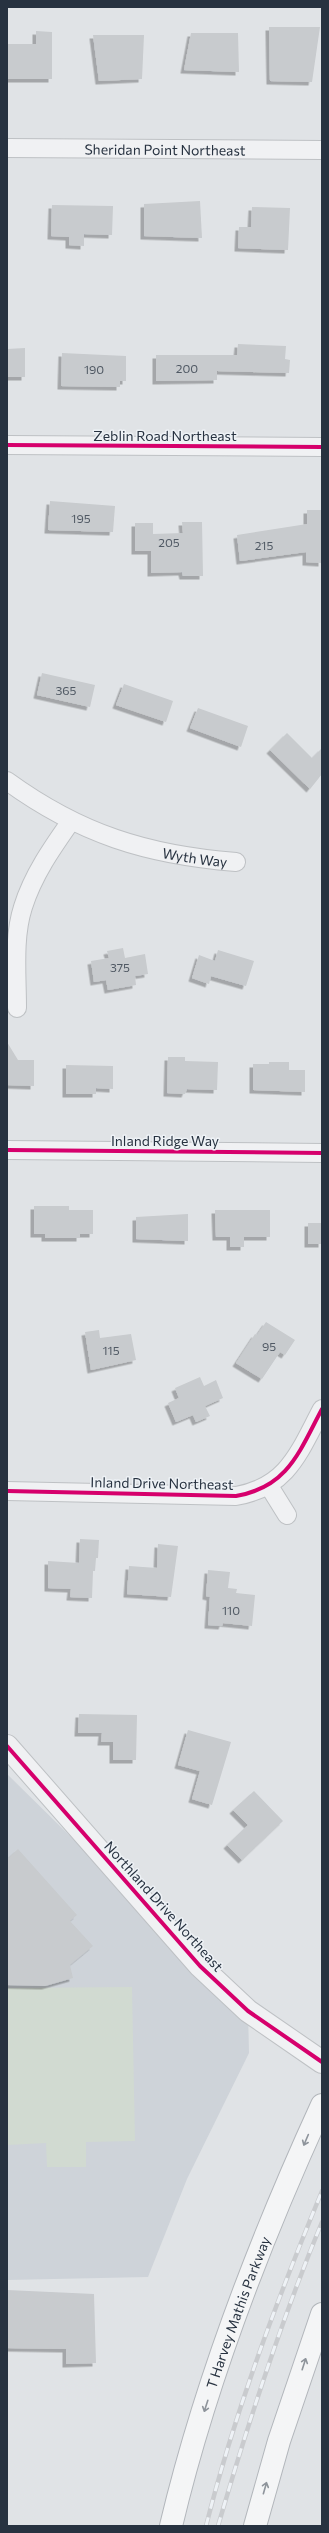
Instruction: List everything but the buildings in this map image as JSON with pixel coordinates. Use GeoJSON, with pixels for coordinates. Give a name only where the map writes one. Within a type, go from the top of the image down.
{"type":"FeatureCollection","features":[{"type":"Feature","properties":{"kind":"highway","name":"T Harvey Mathis Parkway"},"geometry":{"type":"LineString","coordinates":[[171,2526],[202,2416],[233,2323],[274,2218],[322,2105]]}},
{"type":"Feature","properties":{"kind":"highway"},"geometry":{"type":"LineString","coordinates":[[255,2526],[281,2433],[322,2314]]}},
{"type":"Feature","properties":{"kind":"street","name":"Sheridan Point Northeast"},"geometry":{"type":"LineString","coordinates":[[7,148],[322,150]]}},
{"type":"Feature","properties":{"kind":"street","name":"Zeblin Road Northeast"},"geometry":{"type":"LineString","coordinates":[[7,445],[322,447]]}},
{"type":"Feature","properties":{"kind":"street","name":"Wyth Way"},"geometry":{"type":"LineString","coordinates":[[7,781],[71,821],[109,838],[154,851],[193,858],[236,862]]}},
{"type":"Feature","properties":{"kind":"street"},"geometry":{"type":"LineString","coordinates":[[17,1008],[17,943],[23,908],[41,865],[71,821]]}},
{"type":"Feature","properties":{"kind":"street","name":"Inland Ridge Way"},"geometry":{"type":"LineString","coordinates":[[7,1150],[322,1152]]}},
{"type":"Feature","properties":{"kind":"street","name":"Inland Drive Northeast"},"geometry":{"type":"LineString","coordinates":[[7,1491],[236,1496],[253,1493],[269,1486],[284,1474],[295,1460],[322,1410]]}},
{"type":"Feature","properties":{"kind":"street"},"geometry":{"type":"LineString","coordinates":[[269,1486],[287,1515]]}},
{"type":"Feature","properties":{"kind":"street","name":"Northland Drive Northeast"},"geometry":{"type":"LineString","coordinates":[[7,1746],[200,1966],[248,2011],[322,2062]]}},
{"type":"Feature","properties":{"kind":"shaded area"},"geometry":{"type":"Polygon","coordinates":[[[7,1774],[248,2011],[249,2053],[187,2179],[148,2277],[7,2280],[7,1774]]]}},
{"type":"Feature","properties":{"kind":"shaded area"},"geometry":{"type":"Polygon","coordinates":[[[132,1987],[135,2141],[86,2142],[86,2167],[47,2167],[46,2143],[7,2145],[7,1988],[132,1987]]]}},
{"type":"Feature","properties":{"kind":"railway"},"geometry":{"type":"LineString","coordinates":[[206,2526],[230,2440],[258,2356],[322,2191]]}},
{"type":"Feature","properties":{"kind":"railway"},"geometry":{"type":"LineString","coordinates":[[218,2526],[266,2372],[322,2222]]}},
{"type":"Feature","properties":{"kind":"cycle path"},"geometry":{"type":"LineString","coordinates":[[7,445],[322,447]]}},
{"type":"Feature","properties":{"kind":"cycle path"},"geometry":{"type":"LineString","coordinates":[[7,1150],[322,1153]]}},
{"type":"Feature","properties":{"kind":"cycle path"},"geometry":{"type":"LineString","coordinates":[[7,1491],[236,1496],[268,1485],[280,1476],[298,1453],[322,1409]]}},
{"type":"Feature","properties":{"kind":"cycle path"},"geometry":{"type":"LineString","coordinates":[[7,1746],[200,1966],[248,2011],[322,2062]]}}]}
